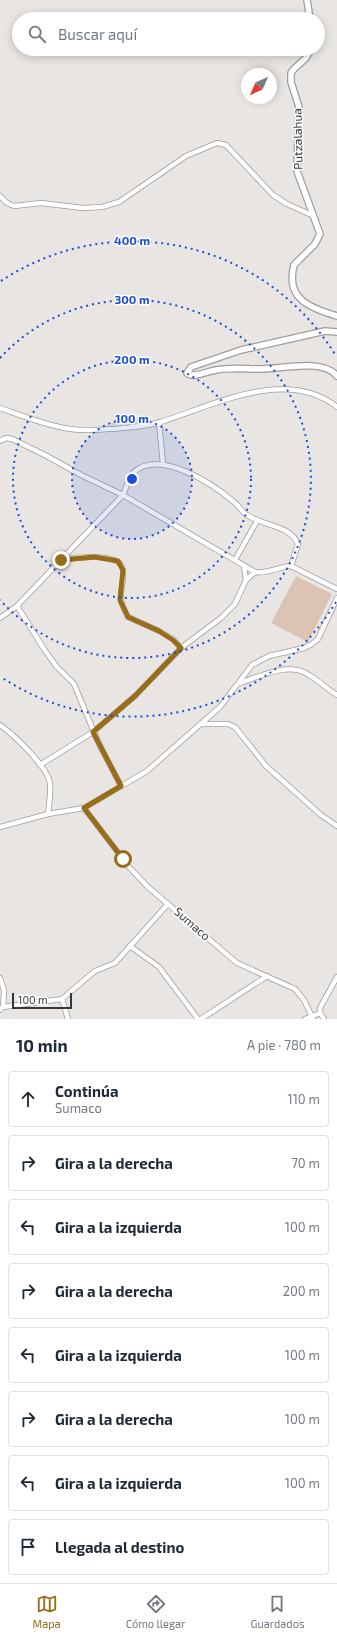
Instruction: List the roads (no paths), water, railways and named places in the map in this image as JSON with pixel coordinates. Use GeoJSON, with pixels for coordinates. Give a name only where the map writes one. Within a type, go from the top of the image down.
{"type":"FeatureCollection","features":[{"type":"Feature","properties":{"kind":"street"},"geometry":{"type":"LineString","coordinates":[[308,0],[309,12]]}},
{"type":"Feature","properties":{"kind":"street","name":"Putzalahua"},"geometry":{"type":"LineString","coordinates":[[307,56],[294,69],[291,75],[292,88],[299,107],[297,171],[320,236],[316,244],[294,265],[292,280],[295,290],[309,307],[337,316]]}},
{"type":"Feature","properties":{"kind":"street"},"geometry":{"type":"LineString","coordinates":[[0,196],[7,203],[14,206],[41,203],[83,208],[102,207],[119,202],[186,156],[217,143],[226,145],[273,194],[288,204],[314,216]]}},
{"type":"Feature","properties":{"kind":"street"},"geometry":{"type":"LineString","coordinates":[[337,332],[325,331],[241,350],[192,367],[187,373],[192,375],[219,369],[264,369],[314,366],[331,370],[337,376]]}},
{"type":"Feature","properties":{"kind":"street"},"geometry":{"type":"LineString","coordinates":[[0,408],[36,420],[88,430],[159,422],[230,398],[274,390],[304,390],[321,396],[337,407]]}},
{"type":"Feature","properties":{"kind":"street"},"geometry":{"type":"LineString","coordinates":[[159,422],[163,464]]}},
{"type":"Feature","properties":{"kind":"street"},"geometry":{"type":"LineString","coordinates":[[0,441],[6,438],[12,439],[123,495],[255,572],[268,572],[281,566],[291,566],[337,589]]}},
{"type":"Feature","properties":{"kind":"street"},"geometry":{"type":"LineString","coordinates":[[0,618],[17,606],[123,495],[132,474],[139,469],[163,464],[194,476],[229,498],[244,513],[257,521],[291,533],[296,537],[298,544],[291,566]]}},
{"type":"Feature","properties":{"kind":"street"},"geometry":{"type":"LineString","coordinates":[[235,560],[257,521]]}},
{"type":"Feature","properties":{"kind":"street"},"geometry":{"type":"LineString","coordinates":[[61,560],[95,557],[118,561],[123,570],[120,600],[128,617],[159,631],[173,640],[181,648]]}},
{"type":"Feature","properties":{"kind":"street"},"geometry":{"type":"LineString","coordinates":[[244,566],[246,580]]}},
{"type":"Feature","properties":{"kind":"street"},"geometry":{"type":"LineString","coordinates":[[40,765],[93,732],[135,696],[181,648],[229,611],[235,604],[246,580],[255,572]]}},
{"type":"Feature","properties":{"kind":"street"},"geometry":{"type":"LineString","coordinates":[[0,827],[48,814],[84,808],[147,771],[203,724],[220,707],[240,683],[245,672],[259,660],[312,644],[318,639],[337,598]]}},
{"type":"Feature","properties":{"kind":"street"},"geometry":{"type":"LineString","coordinates":[[17,606],[56,666],[74,684],[93,732],[121,786]]}},
{"type":"Feature","properties":{"kind":"street"},"geometry":{"type":"LineString","coordinates":[[240,683],[277,670],[293,671],[308,674],[337,695]]}},
{"type":"Feature","properties":{"kind":"street"},"geometry":{"type":"LineString","coordinates":[[203,724],[228,724],[235,727],[266,766],[321,815],[337,826]]}},
{"type":"Feature","properties":{"kind":"street"},"geometry":{"type":"LineString","coordinates":[[0,725],[40,765],[50,782],[48,814]]}},
{"type":"Feature","properties":{"kind":"street","name":"Sumaco"},"geometry":{"type":"LineString","coordinates":[[84,808],[138,877],[237,963],[295,988],[304,1000],[313,1017]]}},
{"type":"Feature","properties":{"kind":"street"},"geometry":{"type":"LineString","coordinates":[[0,978],[4,990],[2,1009],[62,999],[95,971],[115,963],[168,904]]}},
{"type":"Feature","properties":{"kind":"street"},"geometry":{"type":"LineString","coordinates":[[130,946],[159,967],[198,1019]]}},
{"type":"Feature","properties":{"kind":"street"},"geometry":{"type":"LineString","coordinates":[[201,1019],[267,976]]}},
{"type":"Feature","properties":{"kind":"street"},"geometry":{"type":"LineString","coordinates":[[324,1019],[320,1013],[320,1008],[337,977]]}},
{"type":"Feature","properties":{"kind":"street"},"geometry":{"type":"LineString","coordinates":[[62,999],[68,1019]]}},
{"type":"Feature","properties":{"kind":"street"},"geometry":{"type":"LineString","coordinates":[[305,1019],[320,1013]]}}]}
